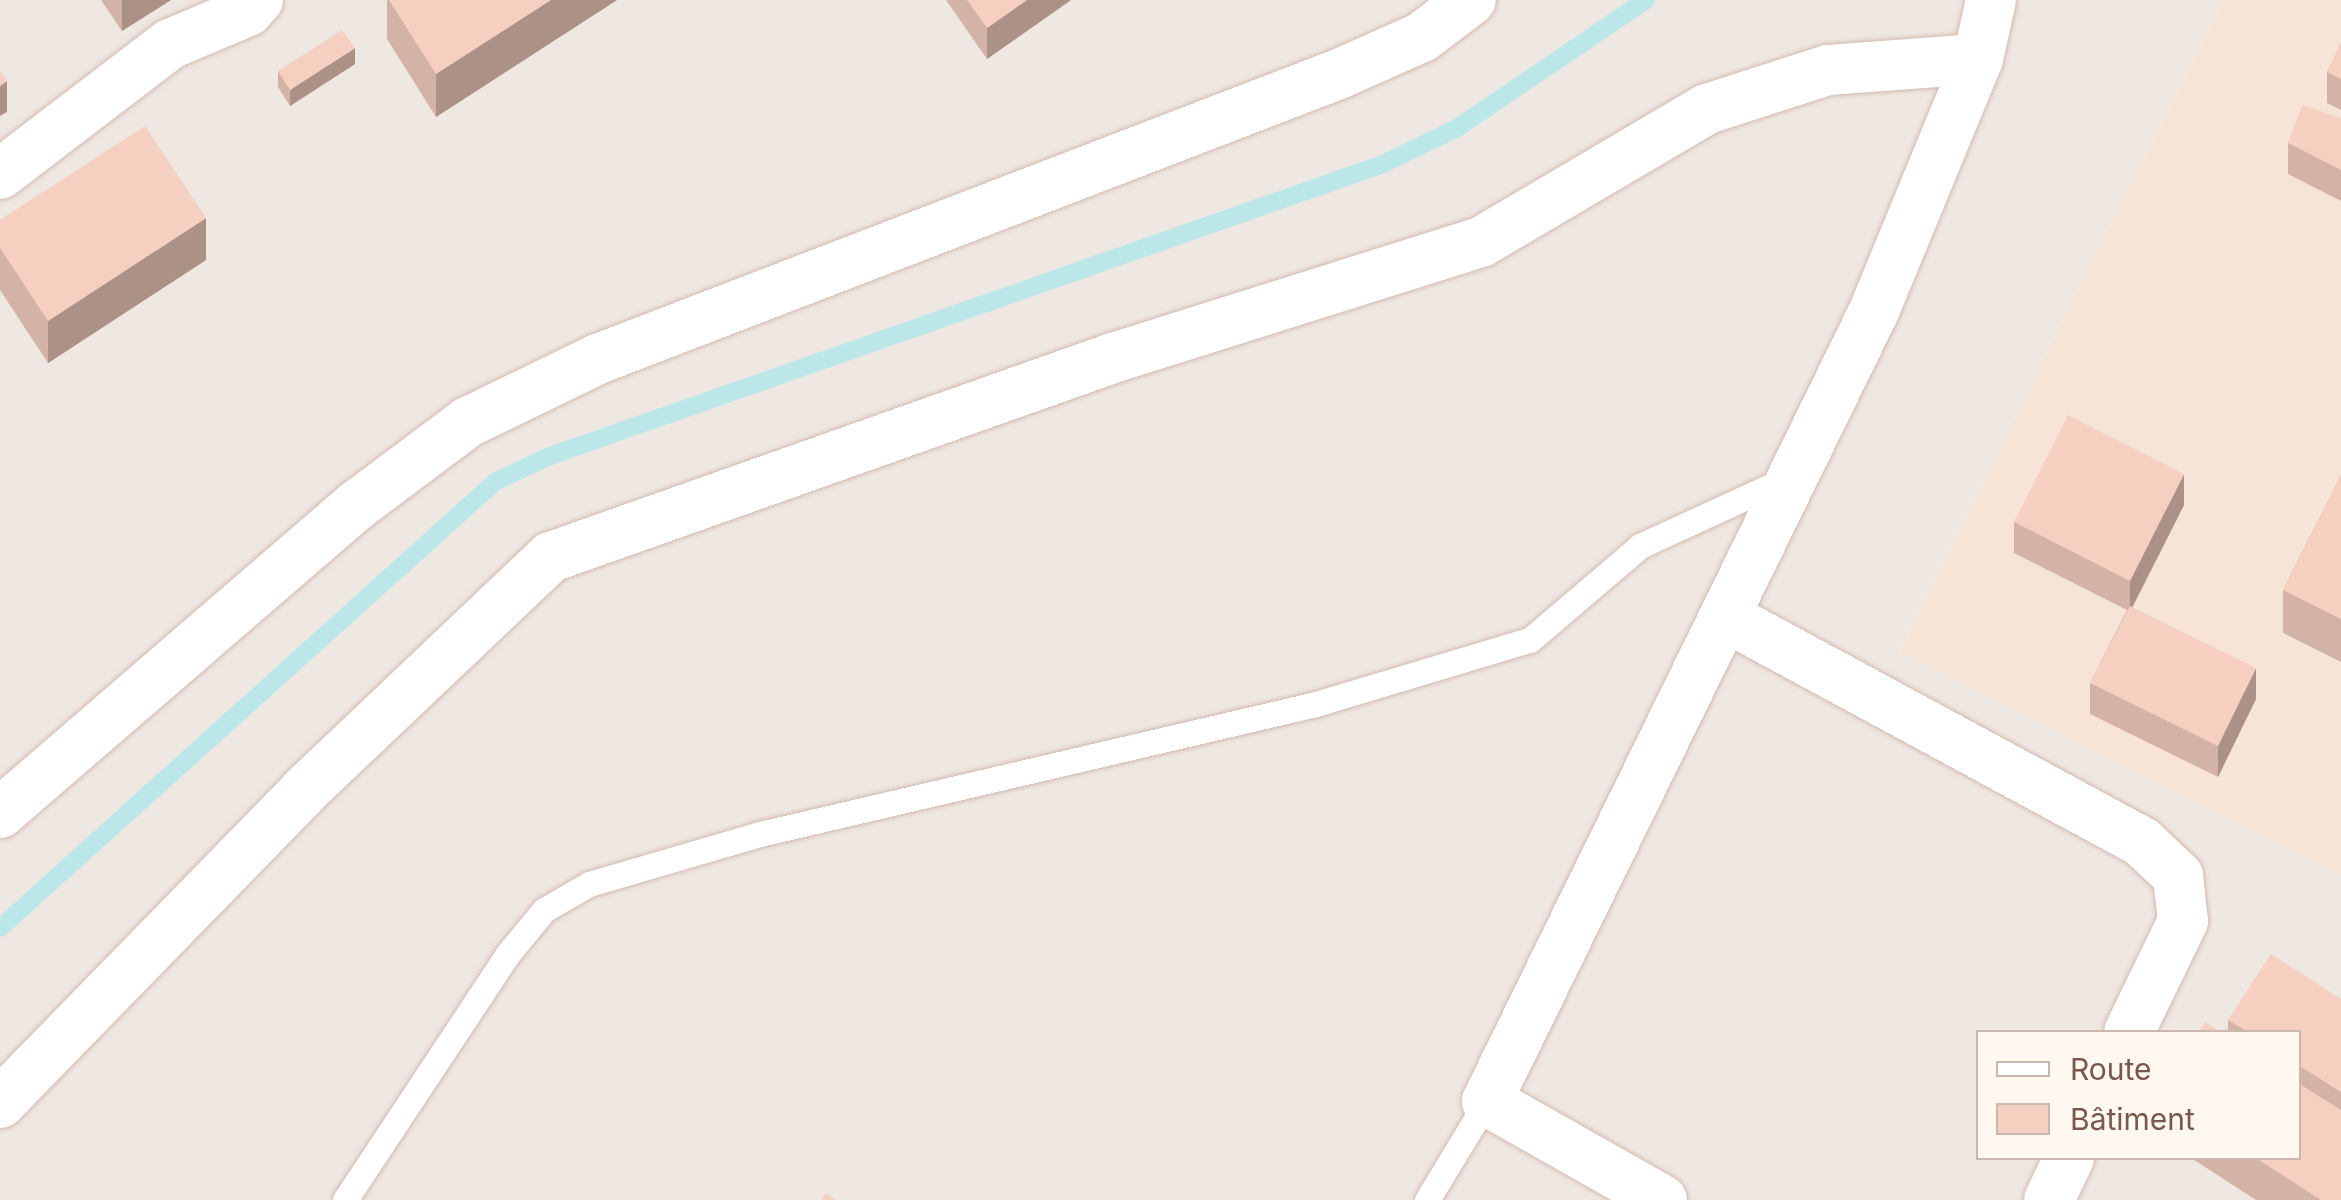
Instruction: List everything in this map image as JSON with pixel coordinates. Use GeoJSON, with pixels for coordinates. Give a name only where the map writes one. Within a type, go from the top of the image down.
{"type":"FeatureCollection","features":[{"type":"Feature","properties":{"kind":"street"},"geometry":{"type":"LineString","coordinates":[[0,174],[155,54],[248,11],[258,0]]}},
{"type":"Feature","properties":{"kind":"street"},"geometry":{"type":"LineString","coordinates":[[0,814],[357,504],[468,422],[598,359],[1339,74],[1422,37],[1472,0]]}},
{"type":"Feature","properties":{"kind":"street"},"geometry":{"type":"LineString","coordinates":[[1662,1200],[1488,1101],[1874,311],[1978,59],[1991,0]]}},
{"type":"Feature","properties":{"kind":"street"},"geometry":{"type":"LineString","coordinates":[[0,1102],[302,792],[551,557],[1113,358],[1481,242],[1707,109],[1828,70],[1978,59]]}},
{"type":"Feature","properties":{"kind":"street"},"geometry":{"type":"LineString","coordinates":[[1726,617],[2142,842],[2178,876],[2183,921],[2130,1030]]}},
{"type":"Feature","properties":{"kind":"street"},"geometry":{"type":"LineString","coordinates":[[2048,1200],[2068,1160]]}},
{"type":"Feature","properties":{"kind":"lane"},"geometry":{"type":"LineString","coordinates":[[345,1200],[506,955],[544,910],[589,884],[760,834],[1316,704],[1530,640],[1640,546],[1795,475]]}},
{"type":"Feature","properties":{"kind":"lane"},"geometry":{"type":"LineString","coordinates":[[1427,1200],[1488,1101]]}},
{"type":"Feature","properties":{"kind":"shaded area"},"geometry":{"type":"Polygon","coordinates":[[[0,0],[2223,0],[1899,651],[2341,875],[2341,1200],[0,1200],[0,0]]]}},
{"type":"Feature","properties":{"kind":"shaded area"},"geometry":{"type":"Polygon","coordinates":[[[2223,0],[2341,0],[2341,875],[1899,652],[2223,0]]]}},
{"type":"Feature","properties":{"kind":"building"},"geometry":{"type":"Polygon","coordinates":[[[389,0],[551,0],[436,74],[389,0]]]}},
{"type":"Feature","properties":{"kind":"building"},"geometry":{"type":"Polygon","coordinates":[[[967,0],[1027,0],[987,28],[967,0]]]}},
{"type":"Feature","properties":{"kind":"building"},"geometry":{"type":"Polygon","coordinates":[[[342,30],[355,48],[290,90],[278,71],[342,30]]]}},
{"type":"Feature","properties":{"kind":"building"},"geometry":{"type":"Polygon","coordinates":[[[2341,43],[2341,79],[2327,72],[2341,43]]]}},
{"type":"Feature","properties":{"kind":"building"},"geometry":{"type":"Polygon","coordinates":[[[2302,105],[2341,118],[2341,170],[2288,143],[2302,105]]]}},
{"type":"Feature","properties":{"kind":"building"},"geometry":{"type":"Polygon","coordinates":[[[145,126],[206,218],[48,321],[0,248],[0,220],[145,126]]]}},
{"type":"Feature","properties":{"kind":"building"},"geometry":{"type":"Polygon","coordinates":[[[2068,415],[2184,474],[2130,581],[2014,522],[2068,415]]]}},
{"type":"Feature","properties":{"kind":"building"},"geometry":{"type":"Polygon","coordinates":[[[2341,475],[2341,619],[2283,590],[2341,475]]]}},
{"type":"Feature","properties":{"kind":"building"},"geometry":{"type":"Polygon","coordinates":[[[2130,606],[2256,668],[2218,746],[2090,683],[2130,606]]]}},
{"type":"Feature","properties":{"kind":"building"},"geometry":{"type":"Polygon","coordinates":[[[2271,954],[2341,999],[2341,1092],[2301,1067],[2301,1030],[2245,1030],[2228,1020],[2271,954]]]}},
{"type":"Feature","properties":{"kind":"building"},"geometry":{"type":"Polygon","coordinates":[[[2205,1022],[2218,1030],[2200,1030],[2205,1022]]]}},
{"type":"Feature","properties":{"kind":"building"},"geometry":{"type":"Polygon","coordinates":[[[2301,1085],[2341,1110],[2341,1200],[2321,1200],[2259,1160],[2301,1160],[2301,1085]]]}},
{"type":"Feature","properties":{"kind":"waterway"},"geometry":{"type":"LineString","coordinates":[[0,928],[495,482],[547,457],[1383,164],[1457,128],[1646,0]]}}]}
